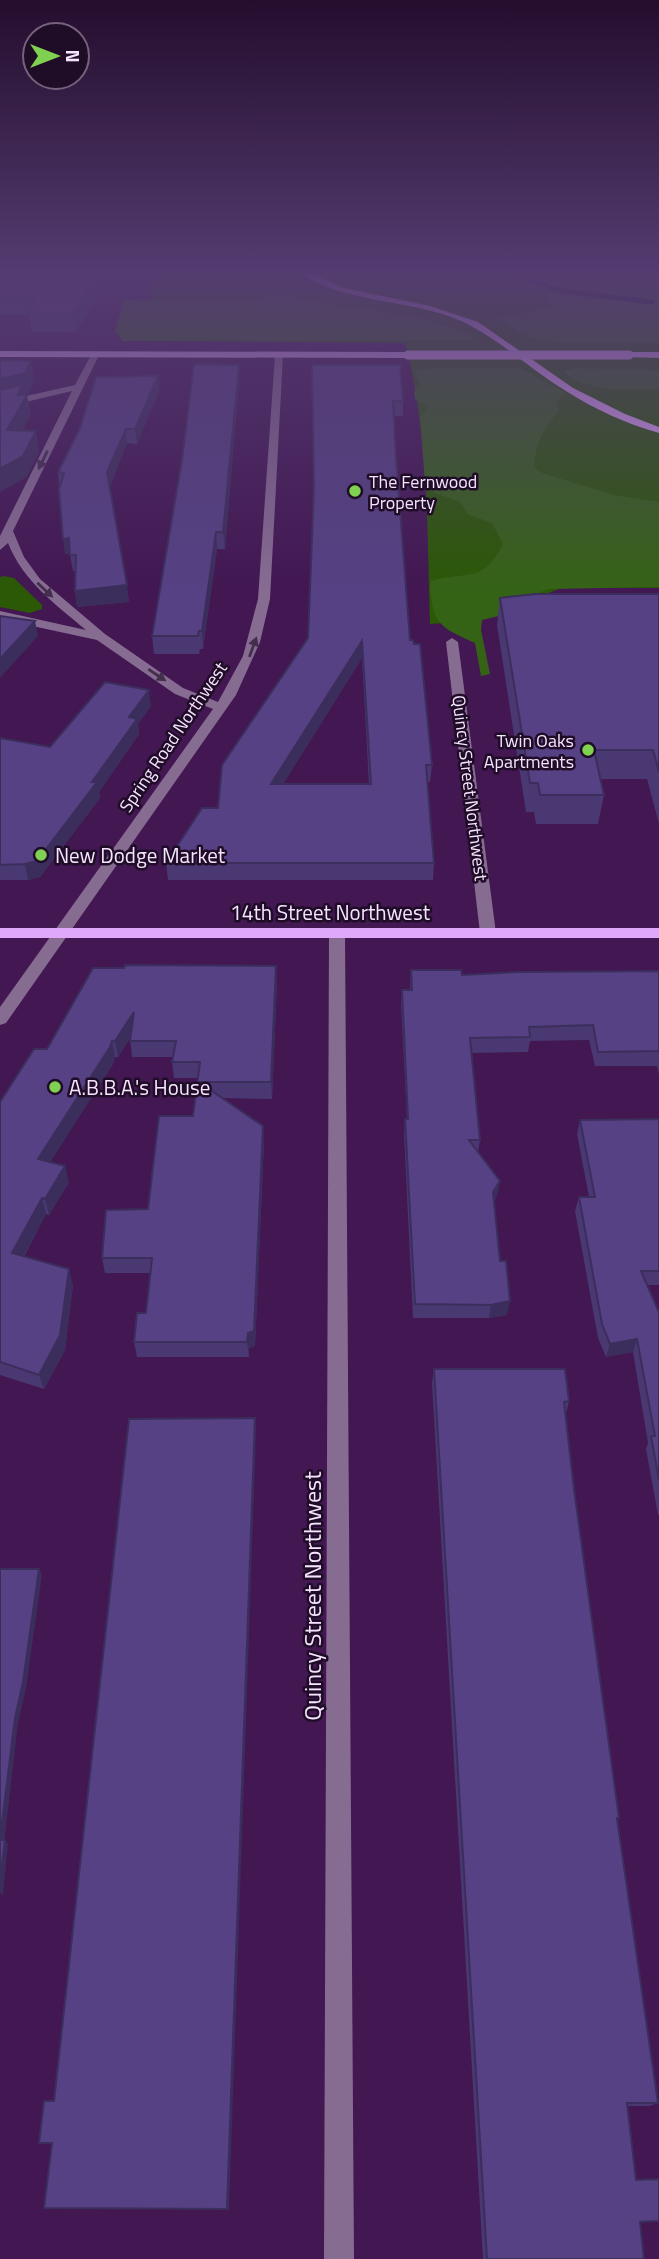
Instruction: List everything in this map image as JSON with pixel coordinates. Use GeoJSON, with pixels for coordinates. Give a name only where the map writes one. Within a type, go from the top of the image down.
{"type":"FeatureCollection","features":[{"type":"Feature","properties":{"kind":"main road"},"geometry":{"type":"LineString","coordinates":[[553,378],[570,390],[622,416],[659,430]]}},
{"type":"Feature","properties":{"kind":"main road","name":"14th Street Northwest"},"geometry":{"type":"LineString","coordinates":[[0,933],[659,933]]}},
{"type":"Feature","properties":{"kind":"street"},"geometry":{"type":"LineString","coordinates":[[0,547],[84,378]]}},
{"type":"Feature","properties":{"kind":"street","name":"Spring Road Northwest"},"geometry":{"type":"LineString","coordinates":[[0,1019],[221,707],[251,653],[263,607],[278,378]]}},
{"type":"Feature","properties":{"kind":"street"},"geometry":{"type":"LineString","coordinates":[[0,405],[80,387]]}},
{"type":"Feature","properties":{"kind":"street"},"geometry":{"type":"LineString","coordinates":[[9,533],[19,557],[36,581],[101,637],[179,691],[221,707]]}},
{"type":"Feature","properties":{"kind":"street"},"geometry":{"type":"LineString","coordinates":[[0,615],[101,637]]}},
{"type":"Feature","properties":{"kind":"street","name":"Quincy Street Northwest"},"geometry":{"type":"LineString","coordinates":[[452,642],[488,933]]}},
{"type":"Feature","properties":{"kind":"street","name":"Quincy Street Northwest"},"geometry":{"type":"LineString","coordinates":[[337,933],[339,2259]]}},
{"type":"Feature","properties":{"kind":"green space"},"geometry":{"type":"Polygon","coordinates":[[[413,378],[659,378],[659,588],[564,587],[476,621],[430,624],[427,518],[419,412],[413,378]]]}},
{"type":"Feature","properties":{"kind":"green space"},"geometry":{"type":"Polygon","coordinates":[[[418,378],[539,378],[566,393],[557,401],[559,410],[541,436],[534,467],[542,473],[614,495],[659,502],[659,587],[549,589],[525,598],[511,613],[482,620],[481,630],[490,674],[481,676],[475,643],[441,624],[434,611],[430,584],[431,581],[481,571],[488,566],[503,544],[492,523],[467,514],[460,502],[433,492],[425,483],[420,416],[428,408],[415,399],[414,392],[421,384],[418,378]]]}},
{"type":"Feature","properties":{"kind":"green space"},"geometry":{"type":"Polygon","coordinates":[[[659,378],[659,390],[609,389],[573,379],[659,378]]]}},
{"type":"Feature","properties":{"kind":"green space"},"geometry":{"type":"Polygon","coordinates":[[[0,577],[14,578],[42,605],[42,609],[30,613],[0,607],[0,577]]]}},
{"type":"Feature","properties":{"kind":"building"},"geometry":{"type":"Polygon","coordinates":[[[96,378],[157,378],[135,429],[126,429],[107,472],[127,585],[75,591],[76,555],[70,555],[69,538],[63,539],[59,489],[64,473],[58,472],[80,428],[96,378]]]}},
{"type":"Feature","properties":{"kind":"building"},"geometry":{"type":"Polygon","coordinates":[[[192,378],[238,378],[223,532],[216,532],[202,631],[199,631],[198,636],[152,636],[182,460],[192,378]]]}},
{"type":"Feature","properties":{"kind":"building"},"geometry":{"type":"Polygon","coordinates":[[[312,378],[401,378],[403,401],[393,401],[396,457],[410,640],[413,640],[414,644],[420,644],[432,765],[426,765],[434,863],[166,863],[202,808],[218,808],[222,765],[308,638],[314,489],[312,378]],[[362,641],[271,784],[371,784],[362,641]]]}},
{"type":"Feature","properties":{"kind":"building"},"geometry":{"type":"Polygon","coordinates":[[[22,385],[18,395],[27,395],[7,430],[36,431],[23,456],[0,469],[0,390],[22,385]]]}},
{"type":"Feature","properties":{"kind":"building"},"geometry":{"type":"Polygon","coordinates":[[[535,594],[659,594],[659,772],[653,750],[594,750],[604,795],[540,795],[538,783],[530,783],[500,598],[535,594]]]}},
{"type":"Feature","properties":{"kind":"building"},"geometry":{"type":"Polygon","coordinates":[[[0,616],[35,621],[0,659],[0,616]]]}},
{"type":"Feature","properties":{"kind":"building"},"geometry":{"type":"Polygon","coordinates":[[[105,682],[149,690],[129,717],[137,719],[92,782],[97,782],[37,861],[0,865],[0,738],[50,747],[105,682]]]}},
{"type":"Feature","properties":{"kind":"building"},"geometry":{"type":"Polygon","coordinates":[[[125,965],[276,966],[271,1082],[199,1082],[263,1126],[254,1331],[248,1333],[247,1342],[134,1342],[137,1313],[146,1313],[152,1258],[102,1258],[106,1210],[148,1209],[159,1116],[193,1116],[200,1062],[172,1062],[176,1041],[130,1041],[134,1012],[115,1041],[112,1041],[38,1159],[65,1166],[45,1199],[42,1198],[12,1253],[69,1269],[60,1335],[39,1375],[0,1362],[0,1102],[34,1049],[47,1049],[93,968],[124,968],[125,965]]]}},
{"type":"Feature","properties":{"kind":"building"},"geometry":{"type":"Polygon","coordinates":[[[411,970],[461,970],[462,975],[659,971],[659,1051],[598,1052],[593,1025],[529,1027],[530,1037],[470,1038],[480,1140],[469,1140],[500,1181],[493,1192],[500,1261],[506,1261],[510,1301],[491,1305],[415,1304],[405,1119],[408,1119],[402,990],[412,990],[411,970]]]}},
{"type":"Feature","properties":{"kind":"building"},"geometry":{"type":"Polygon","coordinates":[[[659,1119],[659,1271],[641,1271],[659,1312],[659,1480],[651,1436],[655,1436],[637,1339],[610,1344],[602,1324],[579,1197],[595,1197],[580,1120],[659,1119]]]}},
{"type":"Feature","properties":{"kind":"building"},"geometry":{"type":"Polygon","coordinates":[[[434,1369],[565,1369],[569,1401],[564,1402],[574,1489],[658,2103],[627,2103],[636,2180],[659,2179],[659,2221],[640,2222],[644,2259],[487,2259],[434,1369]]]}},
{"type":"Feature","properties":{"kind":"building"},"geometry":{"type":"Polygon","coordinates":[[[255,1418],[227,2209],[44,2208],[52,2143],[39,2143],[44,2101],[54,2101],[129,1419],[255,1418]]]}},
{"type":"Feature","properties":{"kind":"building"},"geometry":{"type":"Polygon","coordinates":[[[0,1569],[39,1569],[23,1682],[15,1718],[0,1839],[0,1569]]]}},
{"type":"Feature","properties":{"kind":"building"},"geometry":{"type":"Polygon","coordinates":[[[0,1840],[5,1840],[0,1881],[0,1840]]]}},
{"type":"Feature","properties":{"kind":"place","name":"The Fernwood Property"},"geometry":{"type":"Point","coordinates":[355,491]}},
{"type":"Feature","properties":{"kind":"place","name":"Twin Oaks Apartments"},"geometry":{"type":"Point","coordinates":[588,750]}},
{"type":"Feature","properties":{"kind":"place","name":"New Dodge Market"},"geometry":{"type":"Point","coordinates":[41,855]}},
{"type":"Feature","properties":{"kind":"place","name":"A.B.B.A.'s House"},"geometry":{"type":"Point","coordinates":[55,1087]}}]}
